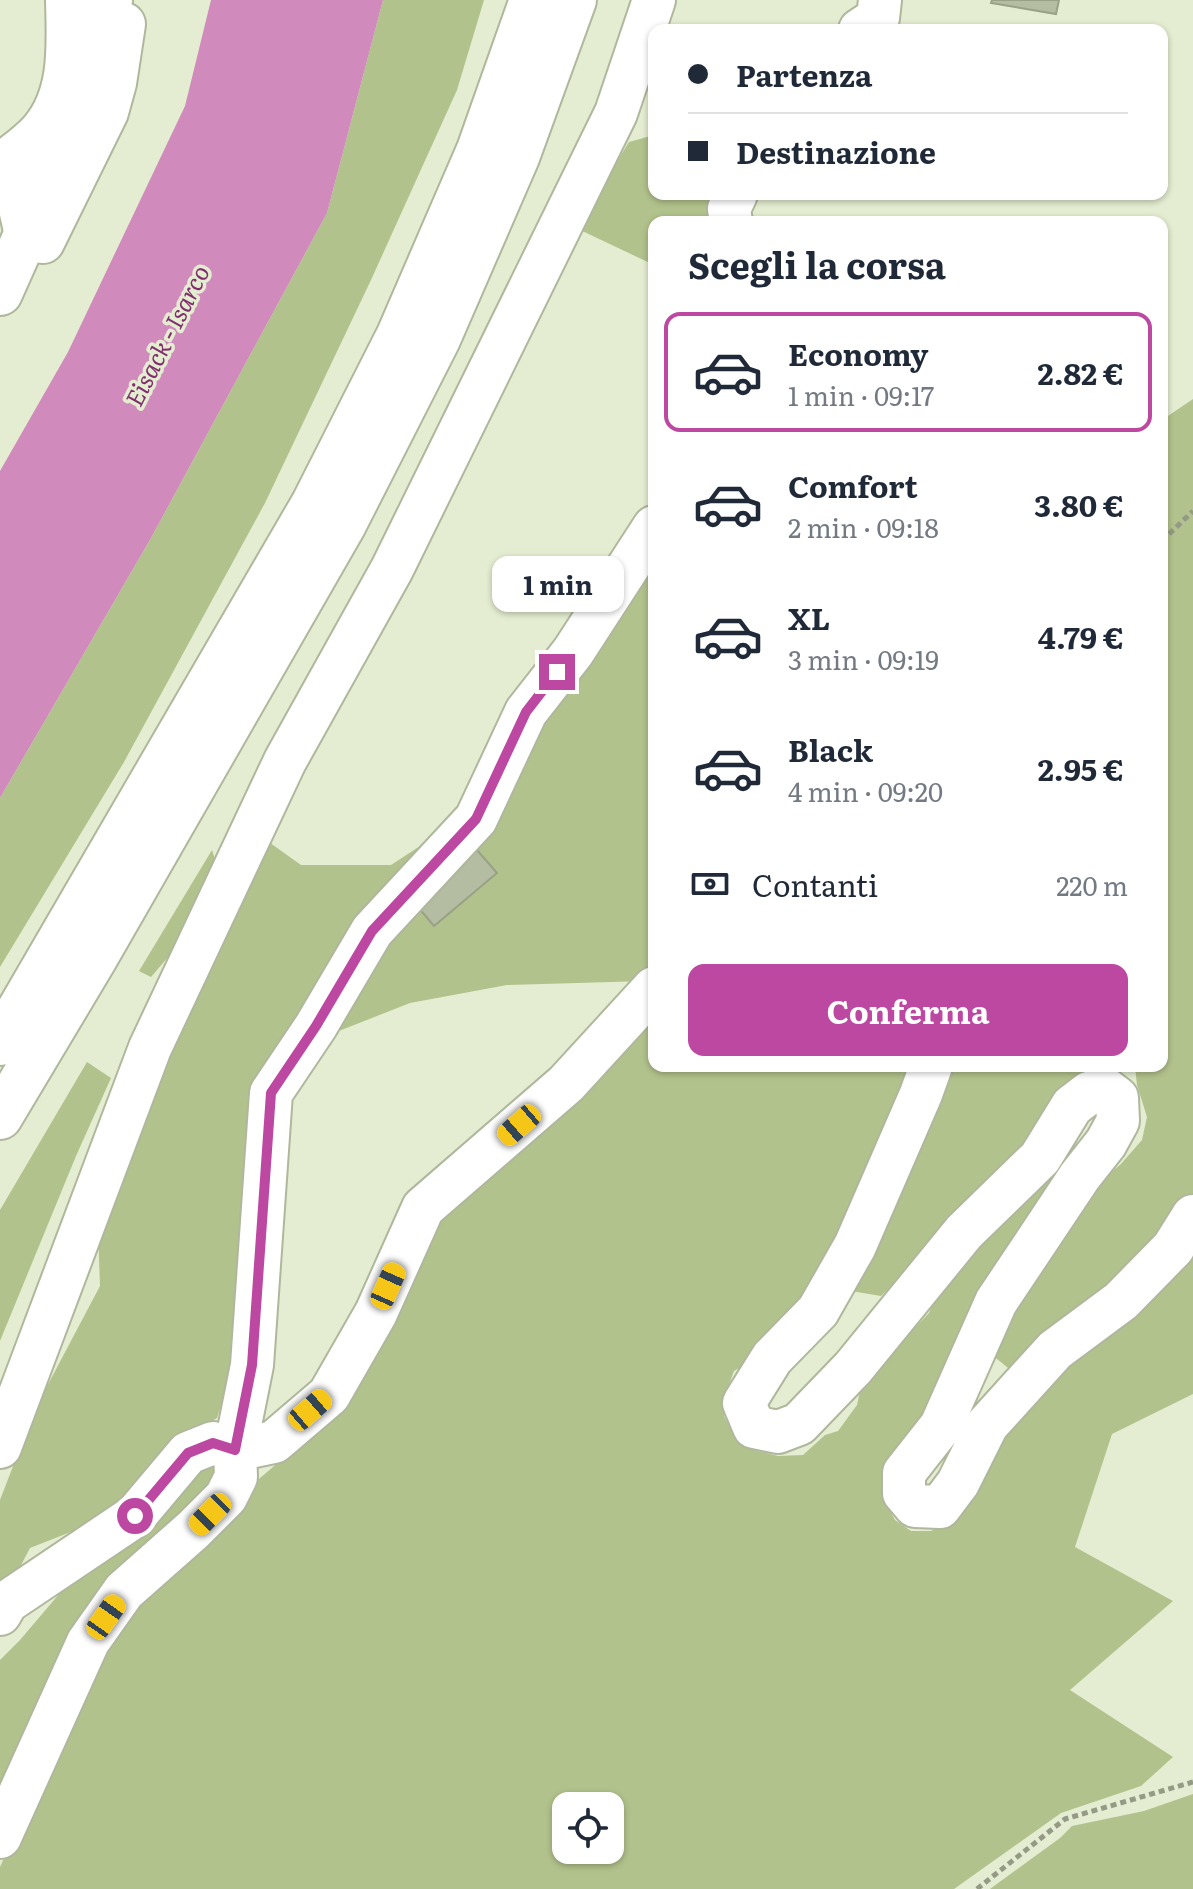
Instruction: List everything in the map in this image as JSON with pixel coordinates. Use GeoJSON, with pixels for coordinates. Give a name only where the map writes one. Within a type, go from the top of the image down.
{"type":"FeatureCollection","features":[{"type":"Feature","properties":{"kind":"highway"},"geometry":{"type":"LineString","coordinates":[[3,160],[31,143],[44,129],[62,96],[68,72],[68,0]]}},
{"type":"Feature","properties":{"kind":"highway"},"geometry":{"type":"LineString","coordinates":[[0,293],[13,247],[87,98],[99,59],[110,0]]}},
{"type":"Feature","properties":{"kind":"highway"},"geometry":{"type":"LineString","coordinates":[[479,150],[511,0]]}},
{"type":"Feature","properties":{"kind":"highway"},"geometry":{"type":"LineString","coordinates":[[0,1043],[314,503],[399,335],[479,150],[532,0]]}},
{"type":"Feature","properties":{"kind":"highway"},"geometry":{"type":"LineString","coordinates":[[0,1117],[344,524],[438,339],[517,157],[574,0]]}},
{"type":"Feature","properties":{"kind":"street"},"geometry":{"type":"LineString","coordinates":[[3,160],[13,247],[43,242],[107,112],[115,83],[128,0]]}},
{"type":"Feature","properties":{"kind":"street"},"geometry":{"type":"LineString","coordinates":[[0,1447],[150,1048],[285,761],[392,569],[616,113],[654,0]]}},
{"type":"Feature","properties":{"kind":"street"},"geometry":{"type":"LineString","coordinates":[[869,24],[878,18],[880,0]]}},
{"type":"Feature","properties":{"kind":"street"},"geometry":{"type":"LineString","coordinates":[[0,1837],[88,1642],[124,1591],[226,1497],[236,1477],[235,1450],[252,1365],[271,1093],[316,1026],[372,931],[476,819],[526,712],[573,652],[648,536]]}},
{"type":"Feature","properties":{"kind":"street"},"geometry":{"type":"LineString","coordinates":[[0,1614],[7,1602],[135,1516],[188,1453],[213,1443],[235,1450],[274,1442],[329,1395],[376,1313],[423,1208],[566,1084],[648,995]]}},
{"type":"Feature","properties":{"kind":"street"},"geometry":{"type":"LineString","coordinates":[[929,1072],[855,1246],[818,1311],[772,1358],[744,1403],[754,1427],[778,1432],[799,1424],[853,1368],[964,1232],[1040,1158],[1072,1106],[1089,1093],[1104,1088],[1117,1098],[1118,1121],[996,1302],[941,1426],[904,1473],[904,1493],[915,1506],[940,1507],[958,1483],[987,1425],[1055,1350],[1121,1301],[1173,1248],[1193,1216]]}},
{"type":"Feature","properties":{"kind":"path"},"geometry":{"type":"LineString","coordinates":[[1168,535],[1193,511]]}},
{"type":"Feature","properties":{"kind":"path"},"geometry":{"type":"LineString","coordinates":[[977,1889],[1065,1819],[1193,1782]]}},
{"type":"Feature","properties":{"kind":"green space"},"geometry":{"type":"Polygon","coordinates":[[[383,0],[484,0],[457,90],[265,503],[124,762],[0,967],[0,798],[151,538],[327,213],[383,0]]]}},
{"type":"Feature","properties":{"kind":"green space"},"geometry":{"type":"Polygon","coordinates":[[[648,137],[648,200],[753,200],[751,216],[648,216],[648,262],[576,228],[629,142],[648,137]]]}},
{"type":"Feature","properties":{"kind":"green space"},"geometry":{"type":"Polygon","coordinates":[[[1193,399],[1193,1197],[1174,1224],[1013,1372],[986,1350],[1085,1192],[1120,1165],[1142,1140],[1147,1117],[1136,1072],[1168,1072],[1168,416],[1193,399]]]}},
{"type":"Feature","properties":{"kind":"green space"},"geometry":{"type":"Polygon","coordinates":[[[648,511],[648,978],[646,981],[507,985],[410,1003],[283,1053],[230,1377],[217,1418],[191,1433],[158,1471],[91,1524],[30,1548],[0,1601],[0,1500],[35,1409],[100,1286],[98,1232],[169,1047],[230,929],[266,840],[301,865],[391,865],[463,818],[604,590],[648,511]]]}},
{"type":"Feature","properties":{"kind":"green space"},"geometry":{"type":"Polygon","coordinates":[[[212,850],[218,869],[186,936],[151,977],[139,971],[212,850]]]}},
{"type":"Feature","properties":{"kind":"green space"},"geometry":{"type":"Polygon","coordinates":[[[648,1007],[648,1072],[916,1072],[807,1310],[768,1352],[734,1371],[725,1395],[724,1416],[734,1435],[754,1450],[778,1456],[803,1455],[825,1435],[838,1431],[857,1405],[863,1377],[885,1345],[907,1336],[929,1313],[943,1278],[1066,1146],[1081,1163],[943,1398],[891,1460],[882,1496],[895,1520],[911,1531],[931,1531],[954,1518],[996,1429],[1193,1245],[1193,1394],[1112,1434],[1075,1547],[1173,1601],[1070,1690],[1173,1757],[1141,1786],[1061,1813],[954,1889],[0,1889],[0,1867],[93,1658],[134,1601],[252,1485],[302,1442],[439,1214],[504,1155],[560,1118],[614,1044],[648,1007]]]}},
{"type":"Feature","properties":{"kind":"green space"},"geometry":{"type":"Polygon","coordinates":[[[87,1062],[111,1078],[0,1341],[0,1210],[87,1062]]]}},
{"type":"Feature","properties":{"kind":"green space"},"geometry":{"type":"Polygon","coordinates":[[[950,1072],[1093,1072],[1046,1131],[881,1296],[845,1290],[868,1238],[946,1089],[950,1072]]]}},
{"type":"Feature","properties":{"kind":"green space"},"geometry":{"type":"Polygon","coordinates":[[[222,1462],[224,1480],[117,1582],[0,1817],[0,1660],[77,1573],[183,1473],[222,1462]]]}},
{"type":"Feature","properties":{"kind":"green space"},"geometry":{"type":"Polygon","coordinates":[[[1193,1794],[1193,1889],[990,1889],[1072,1826],[1144,1811],[1193,1794]]]}},
{"type":"Feature","properties":{"kind":"water","name":"Eisack - Isarco"},"geometry":{"type":"Polygon","coordinates":[[[211,0],[383,0],[327,213],[151,538],[0,798],[0,471],[68,352],[185,106],[211,0]]]}},
{"type":"Feature","properties":{"kind":"building"},"geometry":{"type":"Polygon","coordinates":[[[992,0],[1059,0],[1056,14],[991,3],[992,0]]]}},
{"type":"Feature","properties":{"kind":"building"},"geometry":{"type":"Polygon","coordinates":[[[470,842],[497,873],[434,926],[407,894],[470,842]]]}},
{"type":"Feature","properties":{"kind":"route"},"geometry":{"type":"LineString","coordinates":[[135,1516],[188,1453],[213,1443],[235,1450],[252,1365],[271,1093],[316,1026],[372,931],[476,819],[526,712],[557,672]]}}]}
